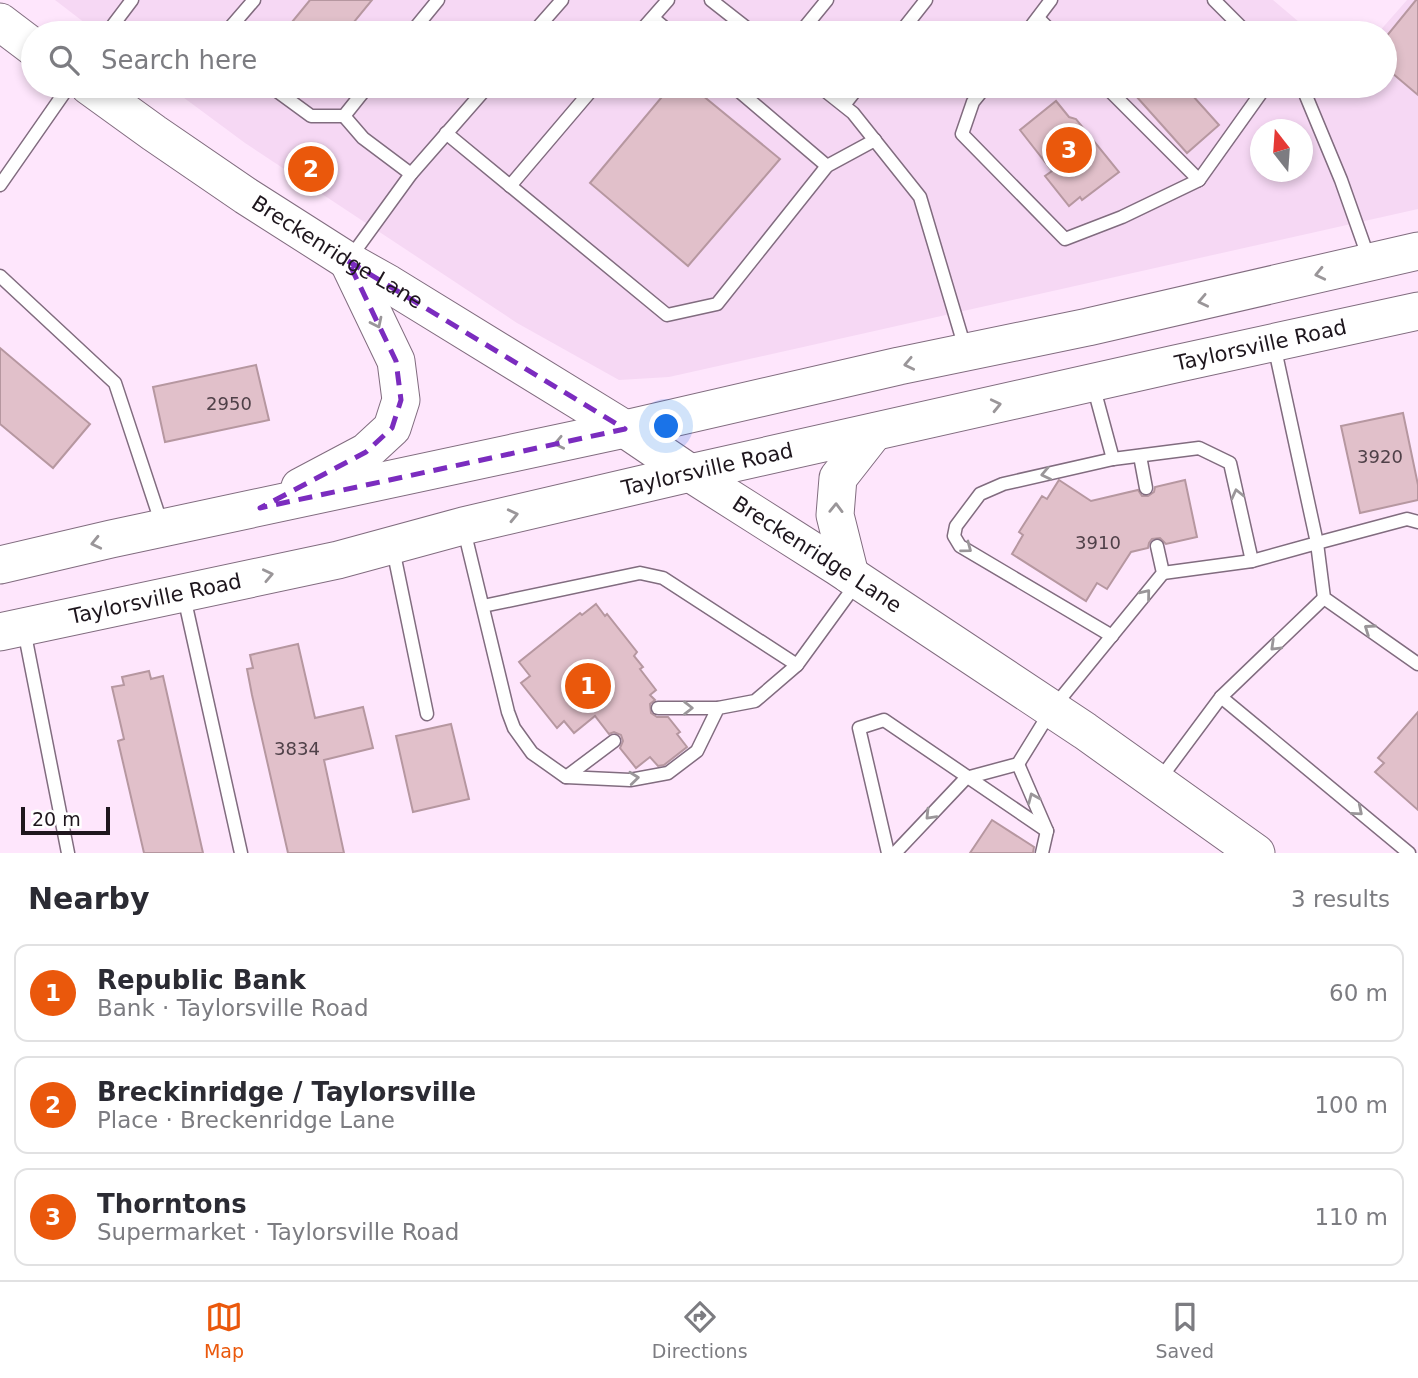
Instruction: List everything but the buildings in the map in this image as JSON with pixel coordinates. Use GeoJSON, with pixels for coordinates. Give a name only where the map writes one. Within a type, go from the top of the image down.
{"type":"FeatureCollection","features":[{"type":"Feature","properties":{"kind":"main road"},"geometry":{"type":"LineString","coordinates":[[0,22],[21,38]]}},
{"type":"Feature","properties":{"kind":"main road","name":"Breckenridge Lane"},"geometry":{"type":"LineString","coordinates":[[106,98],[246,196],[625,429],[854,578],[1158,782],[1246,850]]}},
{"type":"Feature","properties":{"kind":"main road"},"geometry":{"type":"LineString","coordinates":[[0,565],[625,429],[899,366],[1088,327],[1418,251]]}},
{"type":"Feature","properties":{"kind":"main road"},"geometry":{"type":"LineString","coordinates":[[260,508],[366,452],[392,428],[401,400],[396,361],[348,261]]}},
{"type":"Feature","properties":{"kind":"main road","name":"Taylorsville Road"},"geometry":{"type":"LineString","coordinates":[[12,629],[338,560],[690,473],[1418,311]]}},
{"type":"Feature","properties":{"kind":"main road"},"geometry":{"type":"LineString","coordinates":[[854,578],[835,515],[838,478],[874,432]]}},
{"type":"Feature","properties":{"kind":"lane"},"geometry":{"type":"LineString","coordinates":[[116,21],[132,0]]}},
{"type":"Feature","properties":{"kind":"lane"},"geometry":{"type":"LineString","coordinates":[[237,21],[254,0]]}},
{"type":"Feature","properties":{"kind":"lane"},"geometry":{"type":"LineString","coordinates":[[421,21],[438,0]]}},
{"type":"Feature","properties":{"kind":"lane"},"geometry":{"type":"LineString","coordinates":[[544,21],[562,0]]}},
{"type":"Feature","properties":{"kind":"lane"},"geometry":{"type":"LineString","coordinates":[[650,21],[668,0]]}},
{"type":"Feature","properties":{"kind":"lane"},"geometry":{"type":"LineString","coordinates":[[711,0],[738,21]]}},
{"type":"Feature","properties":{"kind":"lane"},"geometry":{"type":"LineString","coordinates":[[810,21],[827,0]]}},
{"type":"Feature","properties":{"kind":"lane"},"geometry":{"type":"LineString","coordinates":[[909,21],[926,0]]}},
{"type":"Feature","properties":{"kind":"lane"},"geometry":{"type":"LineString","coordinates":[[1036,21],[1051,0]]}},
{"type":"Feature","properties":{"kind":"lane"},"geometry":{"type":"LineString","coordinates":[[1214,0],[1235,21]]}},
{"type":"Feature","properties":{"kind":"lane"},"geometry":{"type":"LineString","coordinates":[[653,18],[657,21]]}},
{"type":"Feature","properties":{"kind":"lane"},"geometry":{"type":"LineString","coordinates":[[1038,18],[1041,21]]}},
{"type":"Feature","properties":{"kind":"lane"},"geometry":{"type":"LineString","coordinates":[[0,185],[61,98]]}},
{"type":"Feature","properties":{"kind":"lane"},"geometry":{"type":"LineString","coordinates":[[287,98],[312,116],[344,116],[363,138],[411,174]]}},
{"type":"Feature","properties":{"kind":"lane"},"geometry":{"type":"LineString","coordinates":[[344,116],[358,98]]}},
{"type":"Feature","properties":{"kind":"lane"},"geometry":{"type":"LineString","coordinates":[[348,261],[411,174],[477,98]]}},
{"type":"Feature","properties":{"kind":"lane"},"geometry":{"type":"LineString","coordinates":[[510,186],[585,98]]}},
{"type":"Feature","properties":{"kind":"lane"},"geometry":{"type":"LineString","coordinates":[[747,98],[827,166]]}},
{"type":"Feature","properties":{"kind":"lane"},"geometry":{"type":"LineString","coordinates":[[834,98],[853,113],[920,197],[966,352]]}},
{"type":"Feature","properties":{"kind":"lane"},"geometry":{"type":"LineString","coordinates":[[844,106],[850,98]]}},
{"type":"Feature","properties":{"kind":"lane"},"geometry":{"type":"LineString","coordinates":[[976,98],[962,134],[1065,239],[1122,217],[1199,180],[1257,98]]}},
{"type":"Feature","properties":{"kind":"lane"},"geometry":{"type":"LineString","coordinates":[[1117,98],[1199,180]]}},
{"type":"Feature","properties":{"kind":"lane"},"geometry":{"type":"LineString","coordinates":[[1307,98],[1370,262]]}},
{"type":"Feature","properties":{"kind":"lane"},"geometry":{"type":"LineString","coordinates":[[446,133],[667,315],[717,304],[827,166],[875,140]]}},
{"type":"Feature","properties":{"kind":"lane"},"geometry":{"type":"LineString","coordinates":[[0,276],[115,383],[163,529]]}},
{"type":"Feature","properties":{"kind":"lane"},"geometry":{"type":"LineString","coordinates":[[1273,342],[1317,543],[1324,598],[1418,664]]}},
{"type":"Feature","properties":{"kind":"lane"},"geometry":{"type":"LineString","coordinates":[[1093,383],[1113,459]]}},
{"type":"Feature","properties":{"kind":"lane"},"geometry":{"type":"LineString","coordinates":[[1112,636],[960,546],[954,536],[956,526],[980,494],[1003,484],[1113,459],[1199,448],[1230,463],[1252,561]]}},
{"type":"Feature","properties":{"kind":"lane"},"geometry":{"type":"LineString","coordinates":[[1140,456],[1146,488]]}},
{"type":"Feature","properties":{"kind":"lane"},"geometry":{"type":"LineString","coordinates":[[894,853],[967,778],[1018,764],[1052,709],[1163,573],[1252,561],[1408,519],[1418,522]]}},
{"type":"Feature","properties":{"kind":"lane"},"geometry":{"type":"LineString","coordinates":[[463,527],[514,728],[532,752],[566,778],[631,780],[668,773],[697,751],[718,708]]}},
{"type":"Feature","properties":{"kind":"lane"},"geometry":{"type":"LineString","coordinates":[[392,546],[427,714]]}},
{"type":"Feature","properties":{"kind":"lane"},"geometry":{"type":"LineString","coordinates":[[1157,546],[1163,573]]}},
{"type":"Feature","properties":{"kind":"lane"},"geometry":{"type":"LineString","coordinates":[[482,606],[640,573],[663,578],[797,665]]}},
{"type":"Feature","properties":{"kind":"lane"},"geometry":{"type":"LineString","coordinates":[[658,708],[718,708],[755,701],[797,665],[854,578]]}},
{"type":"Feature","properties":{"kind":"lane"},"geometry":{"type":"LineString","coordinates":[[183,593],[241,853]]}},
{"type":"Feature","properties":{"kind":"lane"},"geometry":{"type":"LineString","coordinates":[[1158,782],[1222,697],[1324,598]]}},
{"type":"Feature","properties":{"kind":"lane"},"geometry":{"type":"LineString","coordinates":[[12,629],[68,853]]}},
{"type":"Feature","properties":{"kind":"lane"},"geometry":{"type":"LineString","coordinates":[[1222,697],[1409,853]]}},
{"type":"Feature","properties":{"kind":"lane"},"geometry":{"type":"LineString","coordinates":[[888,853],[859,728],[884,720],[1047,831]]}},
{"type":"Feature","properties":{"kind":"lane"},"geometry":{"type":"LineString","coordinates":[[566,778],[614,741]]}},
{"type":"Feature","properties":{"kind":"lane"},"geometry":{"type":"LineString","coordinates":[[1018,764],[1047,831],[1042,853]]}},
{"type":"Feature","properties":{"kind":"highlighted area"},"geometry":{"type":"Polygon","coordinates":[[[348,261],[625,429],[324,494],[260,508],[366,452],[392,428],[401,400],[396,361],[348,261]]]}},
{"type":"Feature","properties":{"kind":"shaded area"},"geometry":{"type":"Polygon","coordinates":[[[55,0],[1273,0],[1298,21],[82,21],[55,0]]]}},
{"type":"Feature","properties":{"kind":"shaded area"},"geometry":{"type":"Polygon","coordinates":[[[1407,0],[1418,0],[1418,209],[669,377],[619,380],[517,323],[245,143],[184,98],[1397,98],[1397,21],[1389,21],[1407,0]]]}},
{"type":"Feature","properties":{"kind":"place","name":"Thorntons"},"geometry":{"type":"Point","coordinates":[1069,150]}},
{"type":"Feature","properties":{"kind":"place","name":"Breckinridge / Taylorsville"},"geometry":{"type":"Point","coordinates":[311,169]}},
{"type":"Feature","properties":{"kind":"place","name":"Republic Bank"},"geometry":{"type":"Point","coordinates":[588,686]}}]}
